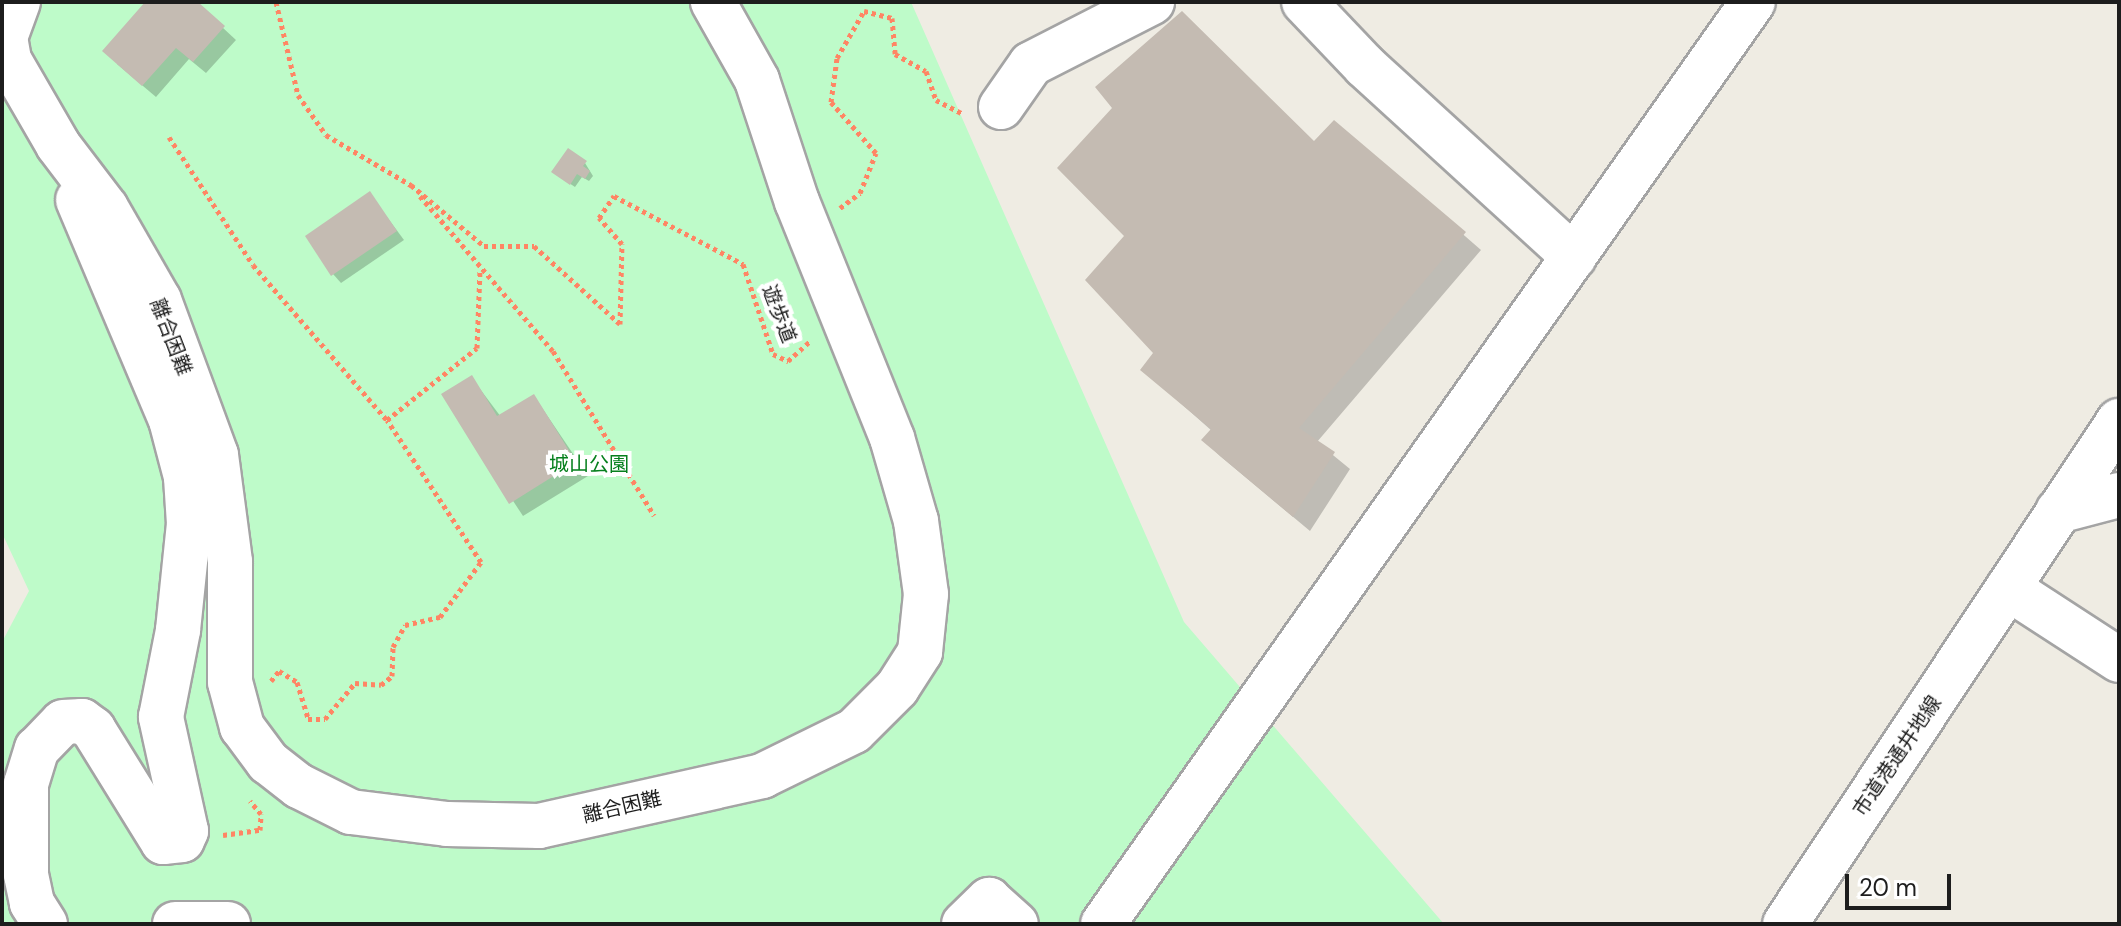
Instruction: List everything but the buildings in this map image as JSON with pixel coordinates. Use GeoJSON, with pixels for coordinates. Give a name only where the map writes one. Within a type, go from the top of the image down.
{"type":"FeatureCollection","features":[{"type":"Feature","properties":{"kind":"street"},"geometry":{"type":"LineString","coordinates":[[18,2],[5,37],[9,60],[58,145],[101,262],[171,420],[186,477],[189,524],[182,600],[161,717],[182,802],[182,840],[163,842],[155,834],[93,729],[82,721],[63,722],[37,749],[26,784],[26,874],[32,903],[45,924]]}},
{"type":"Feature","properties":{"kind":"street","name":"離合困難"},"geometry":{"type":"LineString","coordinates":[[58,145],[106,208],[159,300],[216,455],[230,562],[230,682],[242,727],[268,762],[299,786],[351,812],[447,824],[539,826],[762,776],[854,731],[897,688],[920,652],[926,594],[916,521],[892,438],[797,202],[757,80],[713,2]]}},
{"type":"Feature","properties":{"kind":"street"},"geometry":{"type":"LineString","coordinates":[[1001,107],[1031,64],[1152,2]]}},
{"type":"Feature","properties":{"kind":"street"},"geometry":{"type":"LineString","coordinates":[[1103,924],[1753,2]]}},
{"type":"Feature","properties":{"kind":"street"},"geometry":{"type":"LineString","coordinates":[[1323,9],[1574,257]]}},
{"type":"Feature","properties":{"kind":"street"},"geometry":{"type":"LineString","coordinates":[[2058,511],[2119,421]]}},
{"type":"Feature","properties":{"kind":"street"},"geometry":{"type":"LineString","coordinates":[[2058,511],[2119,495]]}},
{"type":"Feature","properties":{"kind":"street","name":"市道港通井地線"},"geometry":{"type":"LineString","coordinates":[[1785,924],[2058,511]]}},
{"type":"Feature","properties":{"kind":"street"},"geometry":{"type":"LineString","coordinates":[[2008,588],[2119,660]]}},
{"type":"Feature","properties":{"kind":"street"},"geometry":{"type":"LineString","coordinates":[[175,924],[228,924]]}},
{"type":"Feature","properties":{"kind":"path","name":"遊歩道"},"geometry":{"type":"LineString","coordinates":[[276,2],[298,95],[326,135],[411,185],[484,246],[534,246],[620,324],[622,244],[599,218],[614,196],[743,264],[773,354],[788,361],[811,340],[810,325]]}},
{"type":"Feature","properties":{"kind":"path"},"geometry":{"type":"LineString","coordinates":[[797,202],[831,214],[860,193],[876,153],[831,102],[837,58],[864,11],[892,18],[895,54],[926,71],[936,100],[969,116],[1001,107]]}},
{"type":"Feature","properties":{"kind":"path"},"geometry":{"type":"LineString","coordinates":[[169,137],[253,265],[387,420],[481,562],[440,617],[405,625],[393,647],[392,676],[381,685],[355,683],[325,719],[308,719],[297,682],[279,671],[271,682],[271,693]]}},
{"type":"Feature","properties":{"kind":"path","name":"遊歩道"},"geometry":{"type":"LineString","coordinates":[[411,185],[480,270],[553,351],[654,515]]}},
{"type":"Feature","properties":{"kind":"path"},"geometry":{"type":"LineString","coordinates":[[387,420],[477,348],[480,270]]}},
{"type":"Feature","properties":{"kind":"path"},"geometry":{"type":"LineString","coordinates":[[182,840],[260,830],[261,814],[247,796]]}},
{"type":"Feature","properties":{"kind":"green space","name":"城山公園"},"geometry":{"type":"Polygon","coordinates":[[[2,2],[911,2],[1184,622],[1444,924],[2,924],[2,642],[29,591],[2,533],[2,2]]]}}]}
